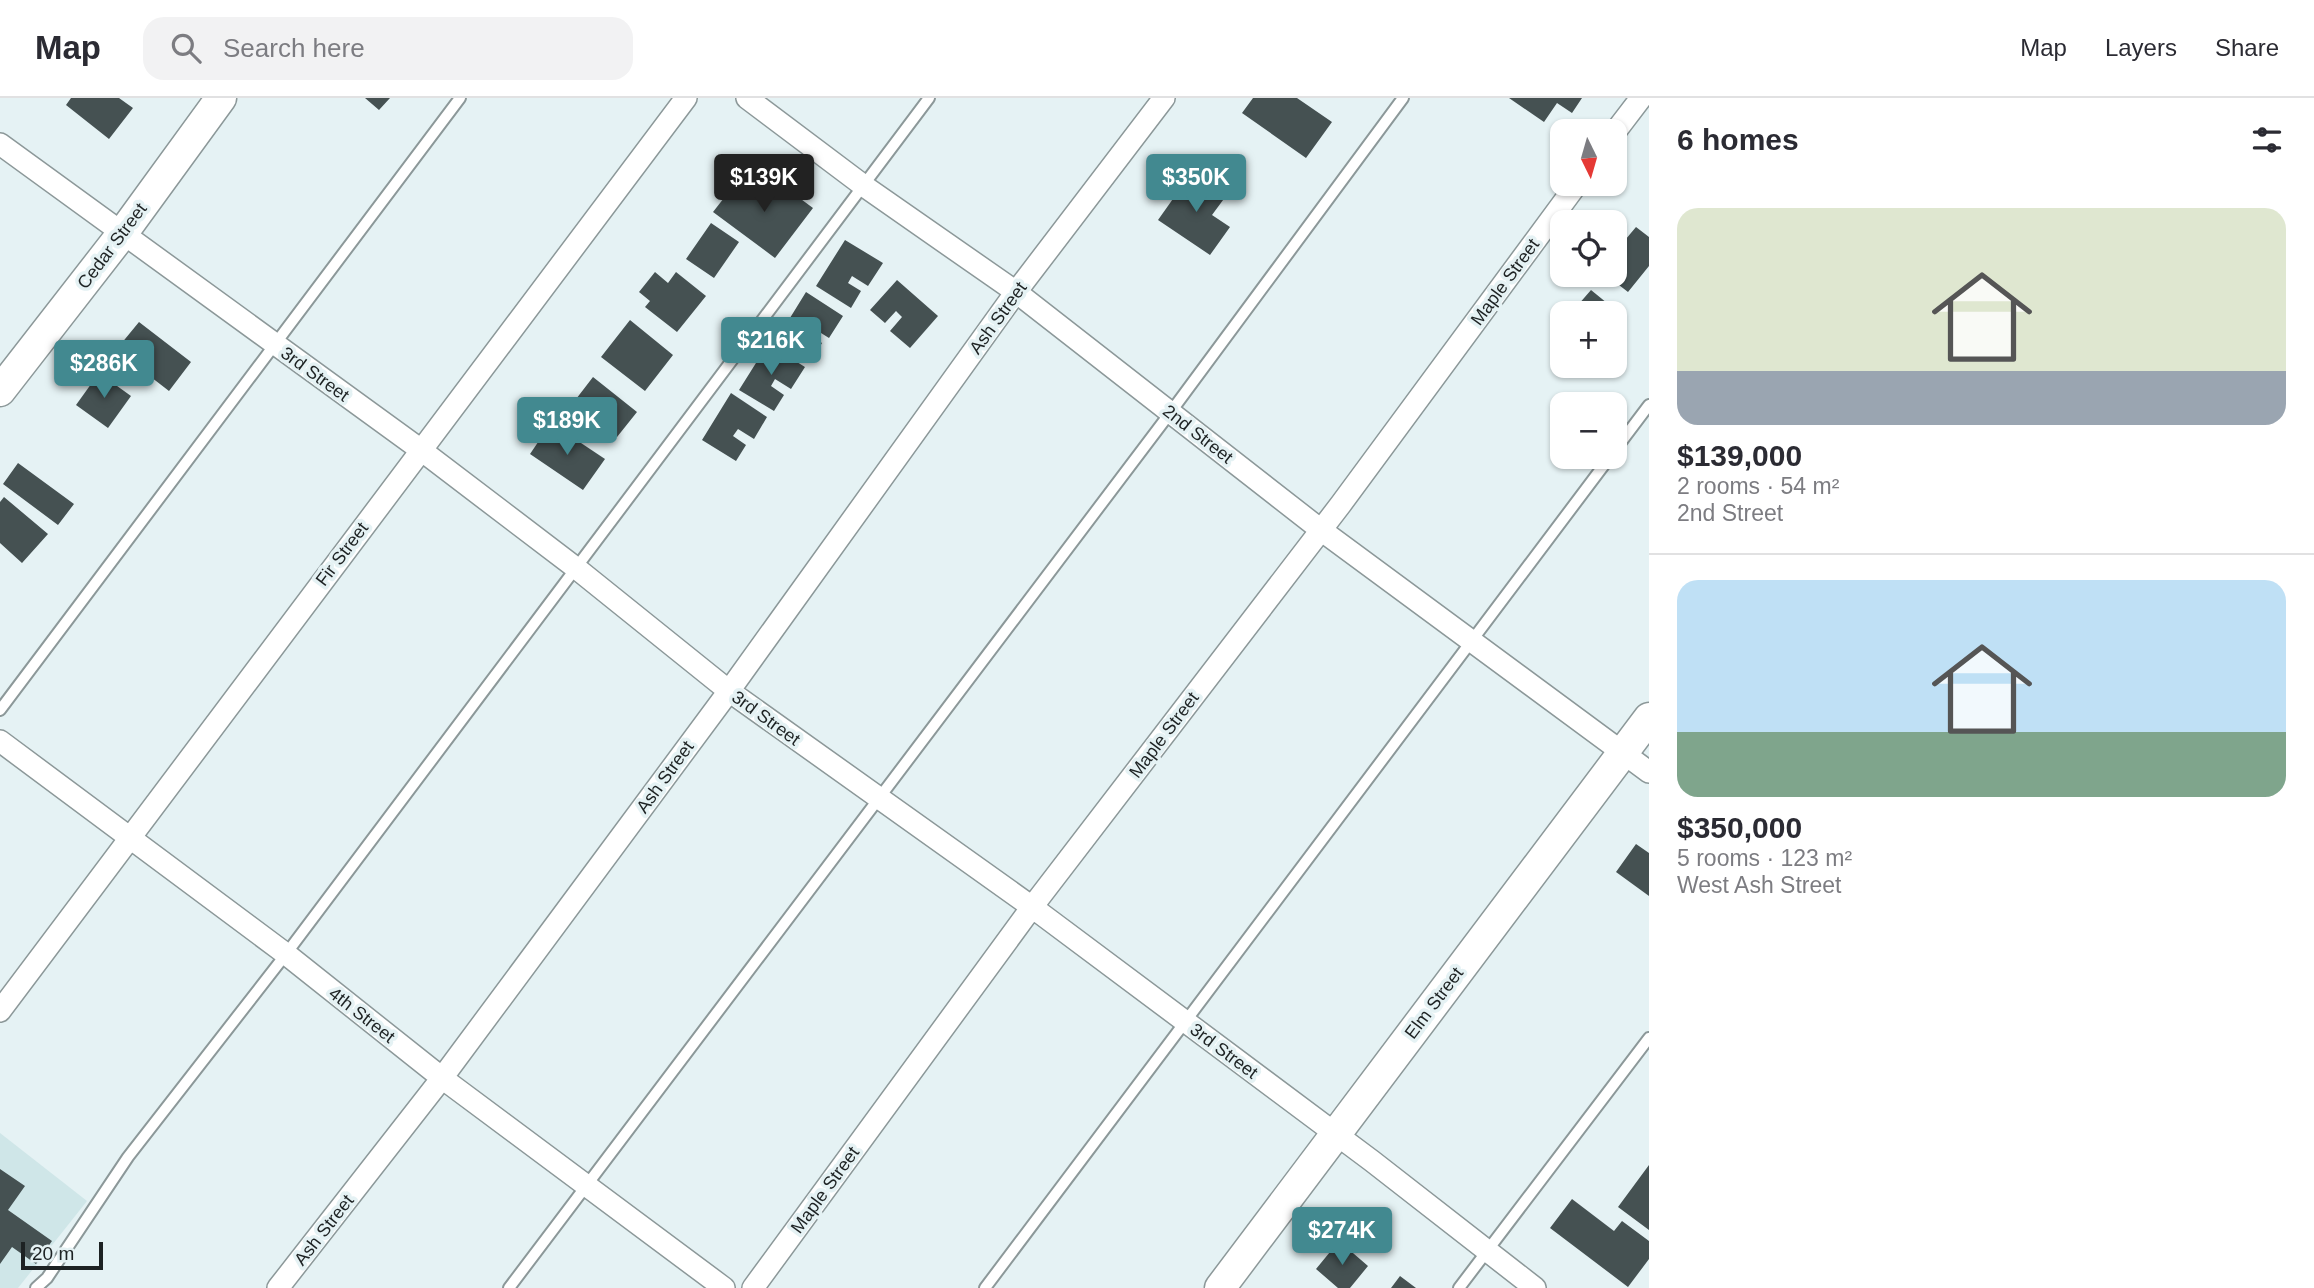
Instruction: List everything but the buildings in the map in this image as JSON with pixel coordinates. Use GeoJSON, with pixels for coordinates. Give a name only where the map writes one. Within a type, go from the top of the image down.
{"type":"FeatureCollection","features":[{"type":"Feature","properties":{"kind":"street","name":"Cedar Street"},"geometry":{"type":"LineString","coordinates":[[0,391],[122,234],[221,98]]}},
{"type":"Feature","properties":{"kind":"street","name":"Fir Street"},"geometry":{"type":"LineString","coordinates":[[0,1011],[686,98]]}},
{"type":"Feature","properties":{"kind":"street","name":"2nd Street"},"geometry":{"type":"LineString","coordinates":[[747,98],[863,186],[1016,292],[1321,530],[1649,772]]}},
{"type":"Feature","properties":{"kind":"street","name":"Ash Street"},"geometry":{"type":"LineString","coordinates":[[278,1288],[442,1078],[729,691],[1016,292],[1164,98]]}},
{"type":"Feature","properties":{"kind":"street"},"geometry":{"type":"LineString","coordinates":[[1625,119],[1641,98]]}},
{"type":"Feature","properties":{"kind":"street","name":"3rd Street"},"geometry":{"type":"LineString","coordinates":[[0,144],[421,450],[576,568],[729,691],[1032,907],[1535,1288]]}},
{"type":"Feature","properties":{"kind":"street","name":"Maple Street"},"geometry":{"type":"LineString","coordinates":[[752,1288],[1032,907],[1321,530],[1568,196]]}},
{"type":"Feature","properties":{"kind":"street","name":"Elm Street"},"geometry":{"type":"LineString","coordinates":[[1220,1288],[1649,718]]}},
{"type":"Feature","properties":{"kind":"street","name":"4th Street"},"geometry":{"type":"LineString","coordinates":[[0,741],[286,954],[442,1078],[723,1288]]}},
{"type":"Feature","properties":{"kind":"lane"},"geometry":{"type":"LineString","coordinates":[[0,710],[460,98]]}},
{"type":"Feature","properties":{"kind":"lane"},"geometry":{"type":"LineString","coordinates":[[36,1288],[47,1278],[128,1157],[286,954],[929,98]]}},
{"type":"Feature","properties":{"kind":"lane"},"geometry":{"type":"LineString","coordinates":[[509,1288],[1170,413],[1403,98]]}},
{"type":"Feature","properties":{"kind":"lane"},"geometry":{"type":"LineString","coordinates":[[1627,434],[1649,404]]}},
{"type":"Feature","properties":{"kind":"lane"},"geometry":{"type":"LineString","coordinates":[[985,1288],[1601,469]]}},
{"type":"Feature","properties":{"kind":"lane"},"geometry":{"type":"LineString","coordinates":[[1459,1288],[1649,1038]]}},
{"type":"Feature","properties":{"kind":"shaded area"},"geometry":{"type":"Polygon","coordinates":[[[0,1133],[87,1201],[18,1288],[0,1288],[0,1133]]]}}]}
